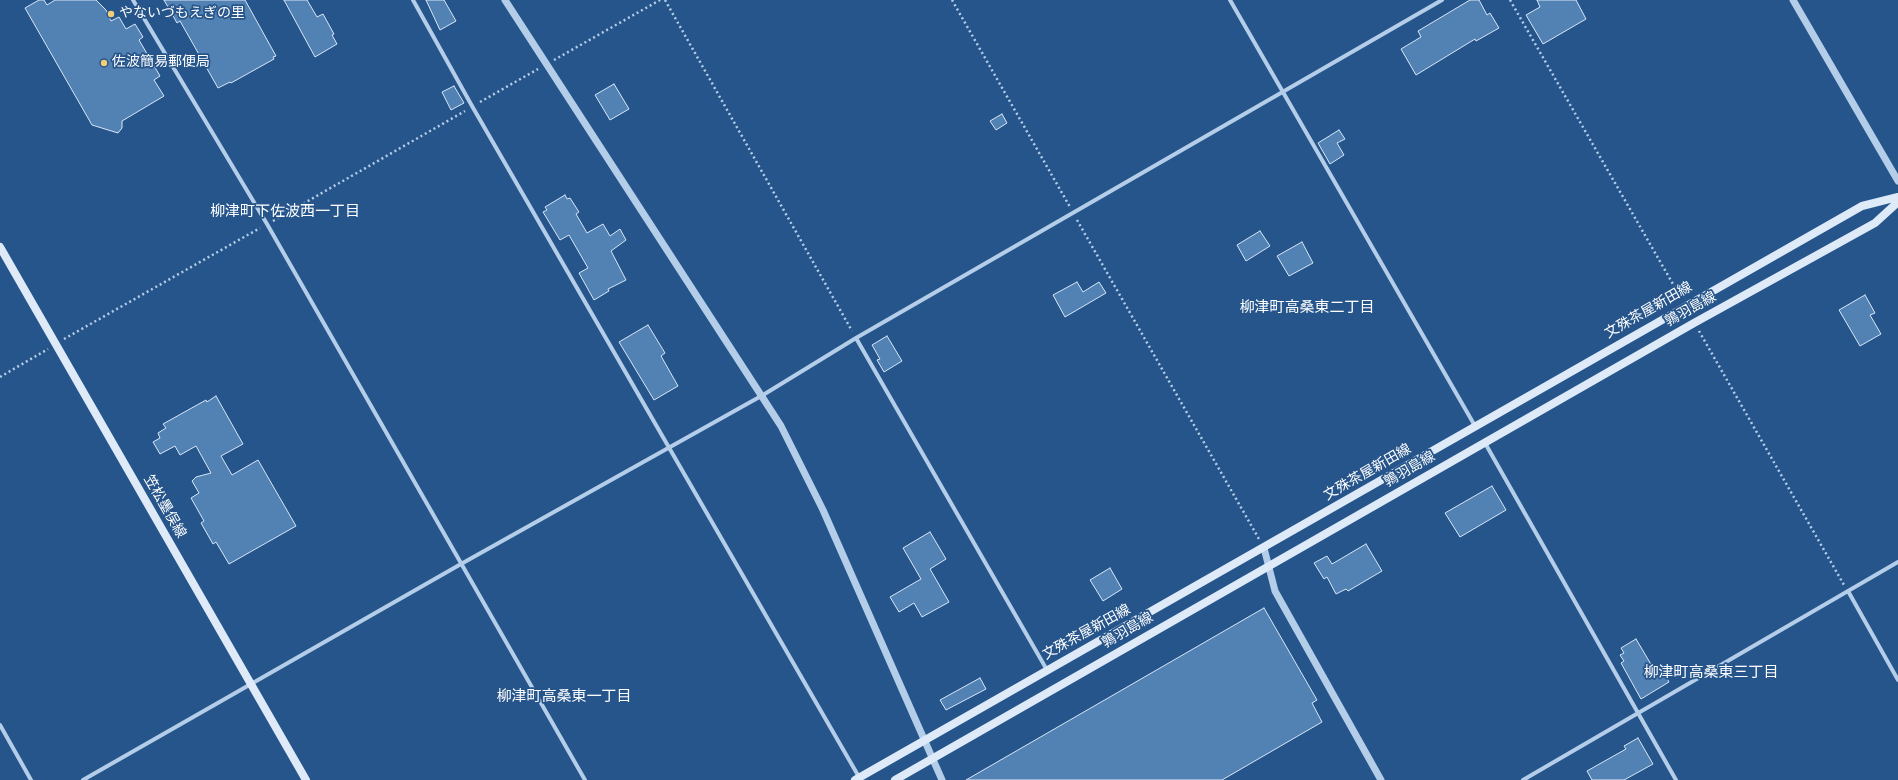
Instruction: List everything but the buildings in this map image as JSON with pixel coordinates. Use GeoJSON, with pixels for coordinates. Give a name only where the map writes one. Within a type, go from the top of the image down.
{"type":"FeatureCollection","features":[{"type":"Feature","properties":{"kind":"main road","name":"文殊茶屋新田線"},"geometry":{"type":"LineString","coordinates":[[857,779],[1264,548],[1685,305],[1862,206],[1898,197]]}},
{"type":"Feature","properties":{"kind":"main road","name":"鶉羽島線"},"geometry":{"type":"LineString","coordinates":[[932,759],[1694,323],[1875,223],[1898,202]]}},
{"type":"Feature","properties":{"kind":"main road","name":"笠松墨俣線"},"geometry":{"type":"LineString","coordinates":[[0,247],[306,780]]}},
{"type":"Feature","properties":{"kind":"main road"},"geometry":{"type":"LineString","coordinates":[[895,780],[932,759]]}},
{"type":"Feature","properties":{"kind":"street"},"geometry":{"type":"LineString","coordinates":[[133,0],[267,224],[585,780]]}},
{"type":"Feature","properties":{"kind":"street"},"geometry":{"type":"LineString","coordinates":[[413,0],[472,106],[670,448],[857,779]]}},
{"type":"Feature","properties":{"kind":"street"},"geometry":{"type":"LineString","coordinates":[[505,0],[763,395],[785,433],[817,496],[942,780]]}},
{"type":"Feature","properties":{"kind":"street"},"geometry":{"type":"LineString","coordinates":[[1230,0],[1475,426]]}},
{"type":"Feature","properties":{"kind":"street"},"geometry":{"type":"LineString","coordinates":[[83,780],[461,564],[763,395],[856,338],[1442,0]]}},
{"type":"Feature","properties":{"kind":"street"},"geometry":{"type":"LineString","coordinates":[[1794,0],[1898,182]]}},
{"type":"Feature","properties":{"kind":"street"},"geometry":{"type":"LineString","coordinates":[[856,338],[1047,670]]}},
{"type":"Feature","properties":{"kind":"street"},"geometry":{"type":"LineString","coordinates":[[1485,443],[1676,780]]}},
{"type":"Feature","properties":{"kind":"street"},"geometry":{"type":"LineString","coordinates":[[1264,548],[1275,591],[1381,780]]}},
{"type":"Feature","properties":{"kind":"street"},"geometry":{"type":"LineString","coordinates":[[1523,780],[1898,562]]}},
{"type":"Feature","properties":{"kind":"street"},"geometry":{"type":"LineString","coordinates":[[1848,591],[1898,680]]}},
{"type":"Feature","properties":{"kind":"street"},"geometry":{"type":"LineString","coordinates":[[0,725],[31,780]]}},
{"type":"Feature","properties":{"kind":"path"},"geometry":{"type":"LineString","coordinates":[[0,377],[472,106],[660,0]]}},
{"type":"Feature","properties":{"kind":"path"},"geometry":{"type":"LineString","coordinates":[[666,0],[856,338]]}},
{"type":"Feature","properties":{"kind":"path"},"geometry":{"type":"LineString","coordinates":[[952,0],[1264,548]]}},
{"type":"Feature","properties":{"kind":"path"},"geometry":{"type":"LineString","coordinates":[[1510,0],[1685,305]]}},
{"type":"Feature","properties":{"kind":"path"},"geometry":{"type":"LineString","coordinates":[[1694,323],[1848,591]]}},
{"type":"Feature","properties":{"kind":"place","name":"やないづもえぎの里"},"geometry":{"type":"Point","coordinates":[111,14]}},
{"type":"Feature","properties":{"kind":"place","name":"佐波簡易郵便局"},"geometry":{"type":"Point","coordinates":[104,63]}},
{"type":"Feature","properties":{"kind":"district","name":"柳津町下佐波西一丁目"},"geometry":{"type":"Point","coordinates":[285,213]}},
{"type":"Feature","properties":{"kind":"district","name":"柳津町高桑東二丁目"},"geometry":{"type":"Point","coordinates":[1307,309]}},
{"type":"Feature","properties":{"kind":"district","name":"柳津町高桑東三丁目"},"geometry":{"type":"Point","coordinates":[1711,674]}},
{"type":"Feature","properties":{"kind":"district","name":"柳津町高桑東一丁目"},"geometry":{"type":"Point","coordinates":[564,698]}}]}
